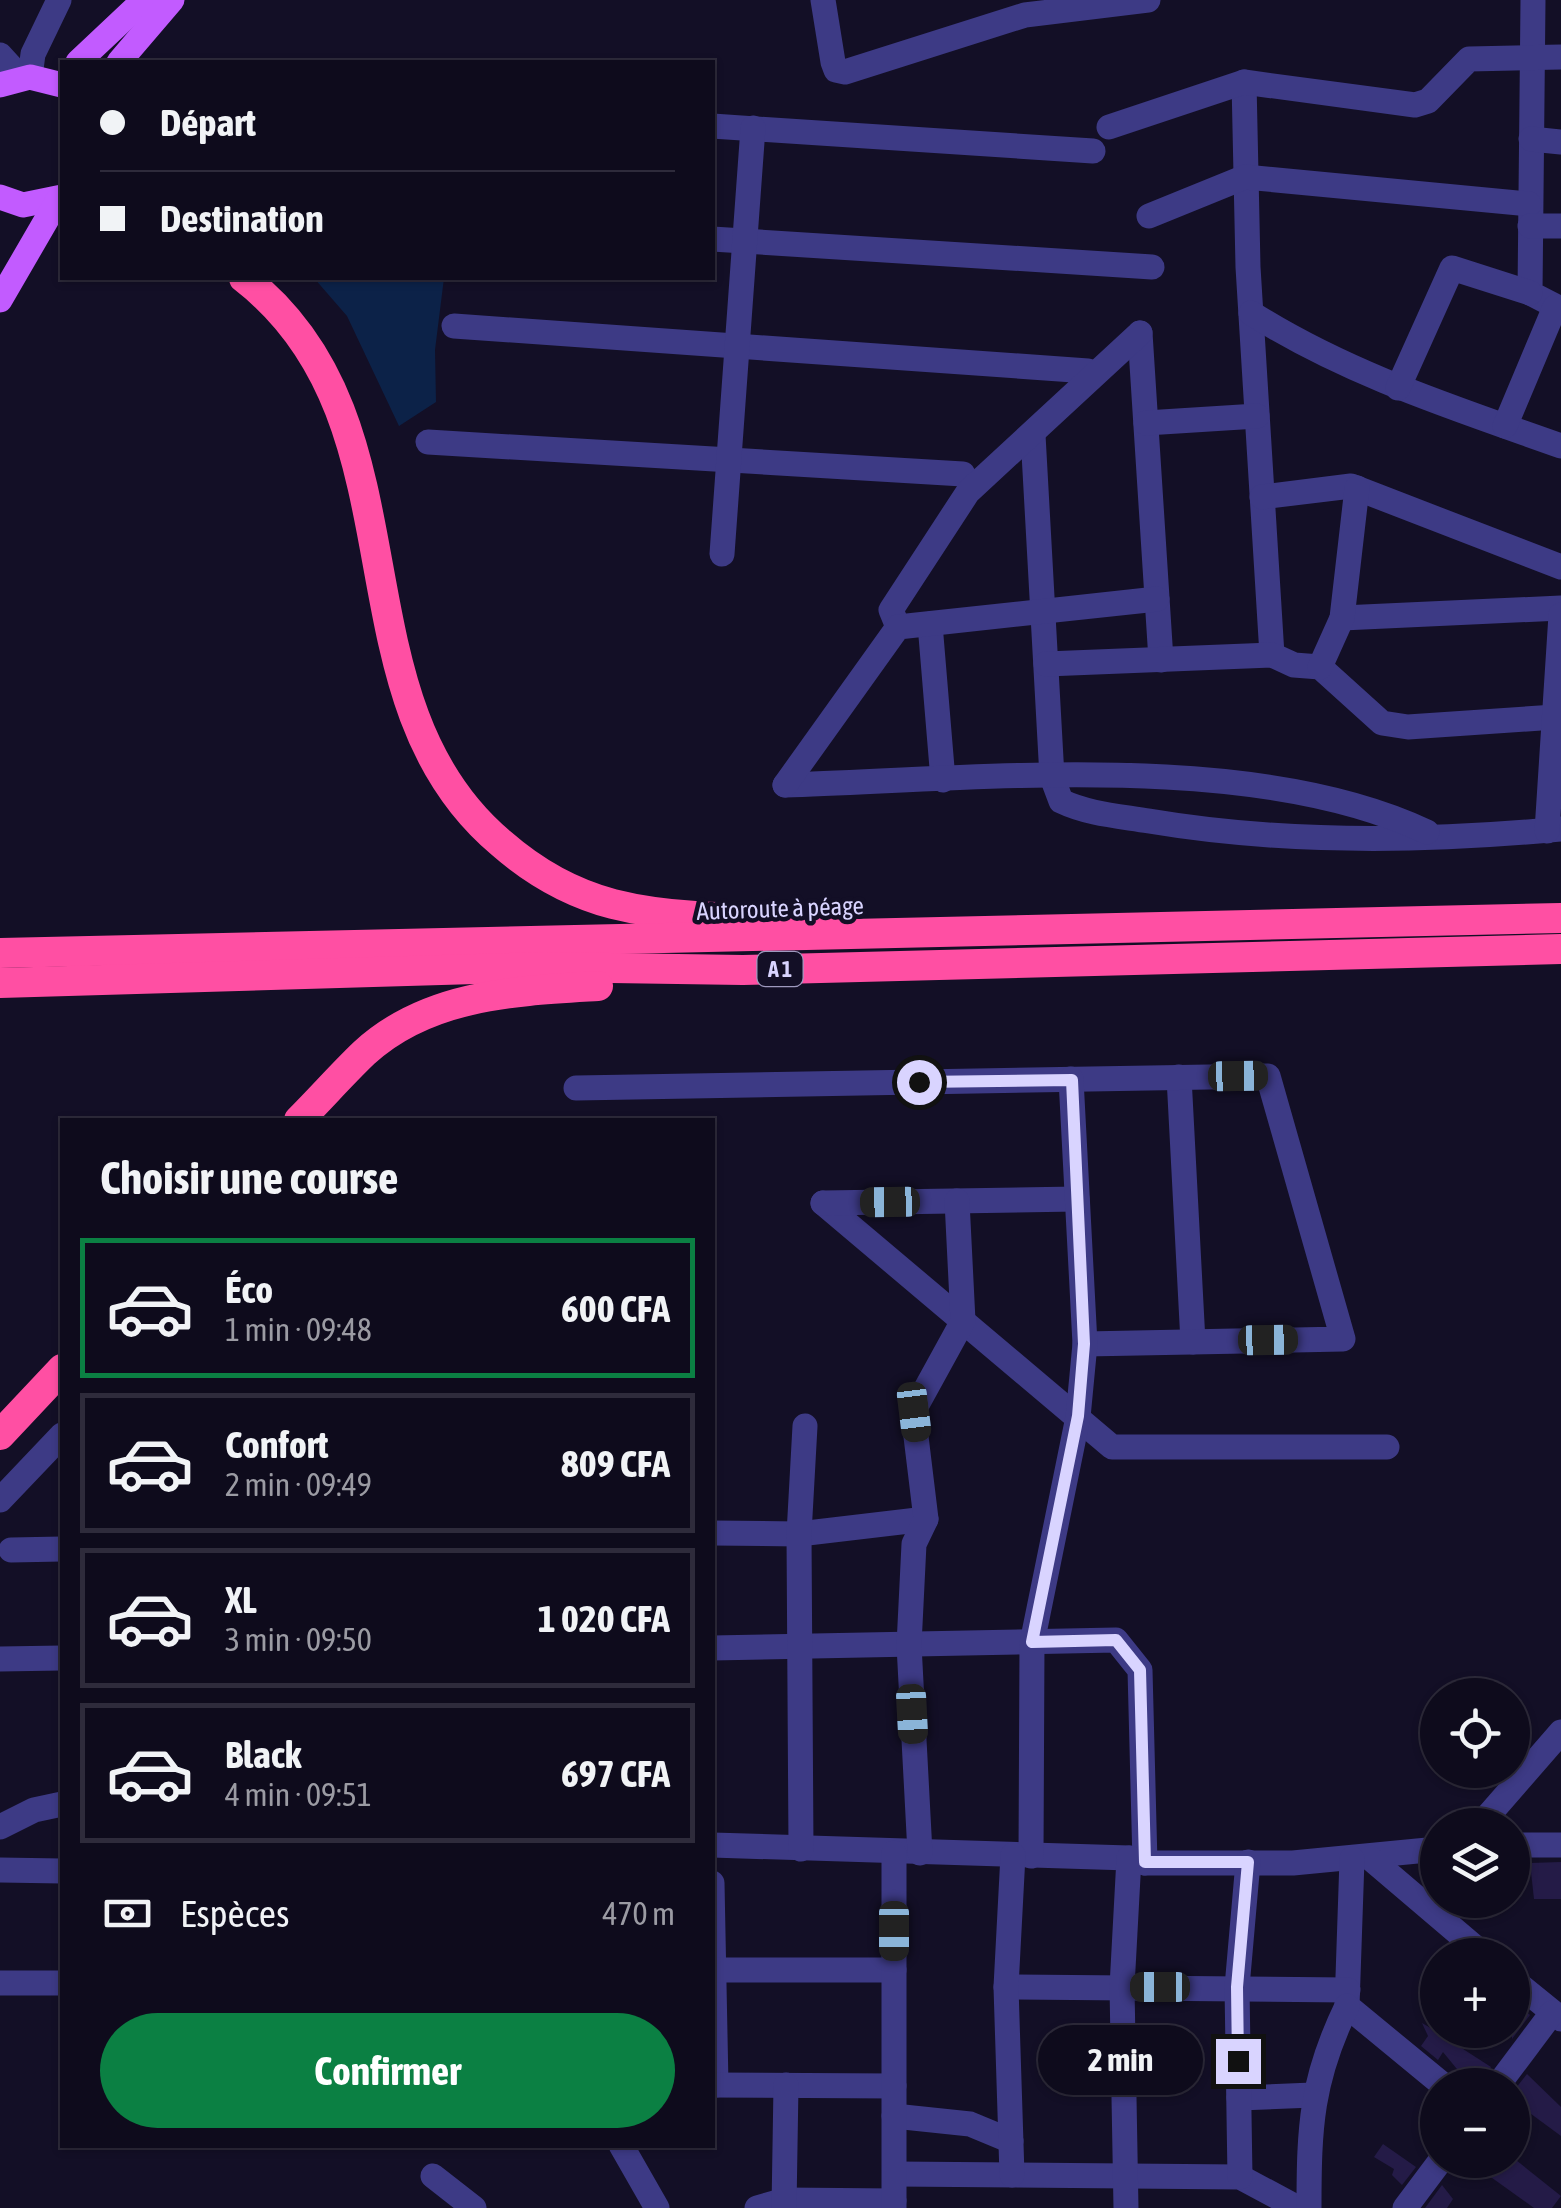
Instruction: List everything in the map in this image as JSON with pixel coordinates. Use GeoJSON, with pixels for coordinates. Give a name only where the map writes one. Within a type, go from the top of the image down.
{"type":"FeatureCollection","features":[{"type":"Feature","properties":{"kind":"highway"},"geometry":{"type":"LineString","coordinates":[[247,280],[268,296],[310,344],[324,367],[352,435],[402,687],[420,738],[447,786],[487,832],[526,865],[612,904],[716,918],[900,922],[944,932]]}},
{"type":"Feature","properties":{"kind":"highway","name":"Autoroute à péage"},"geometry":{"type":"LineString","coordinates":[[0,954],[1561,918]]}},
{"type":"Feature","properties":{"kind":"highway","name":"A 1"},"geometry":{"type":"LineString","coordinates":[[0,983],[544,967],[743,970],[1561,949]]}},
{"type":"Feature","properties":{"kind":"highway"},"geometry":{"type":"LineString","coordinates":[[302,1118],[366,1051],[438,1008],[497,994],[654,983],[743,970]]}},
{"type":"Feature","properties":{"kind":"highway"},"geometry":{"type":"LineString","coordinates":[[0,1435],[60,1371]]}},
{"type":"Feature","properties":{"kind":"main road"},"geometry":{"type":"LineString","coordinates":[[80,60],[144,0]]}},
{"type":"Feature","properties":{"kind":"main road"},"geometry":{"type":"LineString","coordinates":[[121,60],[172,0]]}},
{"type":"Feature","properties":{"kind":"main road"},"geometry":{"type":"LineString","coordinates":[[0,197],[24,206],[60,199]]}},
{"type":"Feature","properties":{"kind":"main road"},"geometry":{"type":"LineString","coordinates":[[0,300],[60,199]]}},
{"type":"Feature","properties":{"kind":"street"},"geometry":{"type":"LineString","coordinates":[[39,80],[33,54],[59,0]]}},
{"type":"Feature","properties":{"kind":"street"},"geometry":{"type":"LineString","coordinates":[[823,0],[833,62],[836,70],[846,72],[1024,8],[1148,0]]}},
{"type":"Feature","properties":{"kind":"street"},"geometry":{"type":"LineString","coordinates":[[1530,293],[1532,0]]}},
{"type":"Feature","properties":{"kind":"street"},"geometry":{"type":"LineString","coordinates":[[0,55],[39,80]]}},
{"type":"Feature","properties":{"kind":"street"},"geometry":{"type":"LineString","coordinates":[[1109,128],[1244,82],[1415,106],[1428,101],[1469,60],[1561,57]]}},
{"type":"Feature","properties":{"kind":"street"},"geometry":{"type":"LineString","coordinates":[[1244,82],[1251,313],[1272,655]]}},
{"type":"Feature","properties":{"kind":"street"},"geometry":{"type":"LineString","coordinates":[[715,126],[1092,151]]}},
{"type":"Feature","properties":{"kind":"street"},"geometry":{"type":"LineString","coordinates":[[722,554],[753,128]]}},
{"type":"Feature","properties":{"kind":"street"},"geometry":{"type":"LineString","coordinates":[[1531,139],[1561,142]]}},
{"type":"Feature","properties":{"kind":"street"},"geometry":{"type":"LineString","coordinates":[[1149,216],[1245,177],[1530,215],[1561,226]]}},
{"type":"Feature","properties":{"kind":"street"},"geometry":{"type":"LineString","coordinates":[[715,239],[1152,267]]}},
{"type":"Feature","properties":{"kind":"street"},"geometry":{"type":"LineString","coordinates":[[1398,388],[1452,268],[1530,293],[1558,308],[1506,426]]}},
{"type":"Feature","properties":{"kind":"street"},"geometry":{"type":"LineString","coordinates":[[1251,313],[1299,343],[1398,388],[1561,446]]}},
{"type":"Feature","properties":{"kind":"street"},"geometry":{"type":"LineString","coordinates":[[454,326],[1088,371]]}},
{"type":"Feature","properties":{"kind":"street"},"geometry":{"type":"LineString","coordinates":[[898,627],[891,610],[968,492],[1140,333],[1161,660]]}},
{"type":"Feature","properties":{"kind":"street"},"geometry":{"type":"LineString","coordinates":[[1146,423],[1257,416]]}},
{"type":"Feature","properties":{"kind":"street"},"geometry":{"type":"LineString","coordinates":[[1033,435],[1052,777],[1060,800],[1078,809],[1188,828],[1299,840],[1554,830],[1554,717],[1561,612],[1342,618]]}},
{"type":"Feature","properties":{"kind":"street"},"geometry":{"type":"LineString","coordinates":[[428,442],[962,474]]}},
{"type":"Feature","properties":{"kind":"street"},"geometry":{"type":"LineString","coordinates":[[1262,497],[1357,488],[1561,567]]}},
{"type":"Feature","properties":{"kind":"street"},"geometry":{"type":"LineString","coordinates":[[1320,667],[1342,618],[1357,488]]}},
{"type":"Feature","properties":{"kind":"street"},"geometry":{"type":"LineString","coordinates":[[1157,599],[898,627],[785,785],[1052,777],[1232,780],[1390,814],[1434,835]]}},
{"type":"Feature","properties":{"kind":"street"},"geometry":{"type":"LineString","coordinates":[[930,624],[943,780]]}},
{"type":"Feature","properties":{"kind":"street"},"geometry":{"type":"LineString","coordinates":[[1046,664],[1272,655],[1294,665],[1320,667],[1382,723],[1408,727],[1554,717]]}},
{"type":"Feature","properties":{"kind":"street"},"geometry":{"type":"LineString","coordinates":[[576,1088],[1268,1076],[1342,1339],[1084,1344]]}},
{"type":"Feature","properties":{"kind":"street"},"geometry":{"type":"LineString","coordinates":[[1180,1077],[1194,1342]]}},
{"type":"Feature","properties":{"kind":"street"},"geometry":{"type":"LineString","coordinates":[[1012,2175],[1006,1987],[1022,1856],[1032,1642],[1078,1416],[1084,1344],[1072,1080]]}},
{"type":"Feature","properties":{"kind":"street"},"geometry":{"type":"LineString","coordinates":[[1077,1199],[822,1203],[1112,1447],[1387,1447]]}},
{"type":"Feature","properties":{"kind":"street"},"geometry":{"type":"LineString","coordinates":[[757,2208],[785,2204],[894,2205],[894,1970],[907,1853],[908,1645],[914,1544],[926,1519],[914,1412],[963,1322],[958,1202]]}},
{"type":"Feature","properties":{"kind":"street"},"geometry":{"type":"LineString","coordinates":[[801,1849],[799,1534],[805,1426]]}},
{"type":"Feature","properties":{"kind":"street"},"geometry":{"type":"LineString","coordinates":[[0,1500],[60,1436]]}},
{"type":"Feature","properties":{"kind":"street"},"geometry":{"type":"LineString","coordinates":[[715,1533],[799,1534],[926,1519]]}},
{"type":"Feature","properties":{"kind":"street"},"geometry":{"type":"LineString","coordinates":[[11,1550],[60,1549]]}},
{"type":"Feature","properties":{"kind":"street"},"geometry":{"type":"LineString","coordinates":[[715,1648],[1116,1640],[1140,1670],[1137,1860],[1122,1987],[1126,2208]]}},
{"type":"Feature","properties":{"kind":"street"},"geometry":{"type":"LineString","coordinates":[[0,1659],[60,1658]]}},
{"type":"Feature","properties":{"kind":"street"},"geometry":{"type":"LineString","coordinates":[[1495,1808],[1561,1732]]}},
{"type":"Feature","properties":{"kind":"street"},"geometry":{"type":"LineString","coordinates":[[0,1827],[34,1810],[60,1804]]}},
{"type":"Feature","properties":{"kind":"street"},"geometry":{"type":"LineString","coordinates":[[715,1845],[1248,1862],[1361,1858],[1420,1850]]}},
{"type":"Feature","properties":{"kind":"street"},"geometry":{"type":"LineString","coordinates":[[1530,1845],[1561,1845]]}},
{"type":"Feature","properties":{"kind":"street"},"geometry":{"type":"LineString","coordinates":[[1361,1858],[1462,1938]]}},
{"type":"Feature","properties":{"kind":"street"},"geometry":{"type":"LineString","coordinates":[[1309,2208],[1313,2096],[1325,2052],[1348,1998],[1361,1858]]}},
{"type":"Feature","properties":{"kind":"street"},"geometry":{"type":"LineString","coordinates":[[1240,2177],[1237,1987],[1248,1862]]}},
{"type":"Feature","properties":{"kind":"street"},"geometry":{"type":"LineString","coordinates":[[0,1870],[60,1871]]}},
{"type":"Feature","properties":{"kind":"street"},"geometry":{"type":"LineString","coordinates":[[715,1970],[894,1970]]}},
{"type":"Feature","properties":{"kind":"street"},"geometry":{"type":"LineString","coordinates":[[0,1983],[60,1982]]}},
{"type":"Feature","properties":{"kind":"street"},"geometry":{"type":"LineString","coordinates":[[1006,1987],[1237,1987],[1348,1998],[1424,2068]]}},
{"type":"Feature","properties":{"kind":"street"},"geometry":{"type":"LineString","coordinates":[[1513,2068],[1557,2016],[1530,1994]]}},
{"type":"Feature","properties":{"kind":"street"},"geometry":{"type":"LineString","coordinates":[[715,2085],[894,2086]]}},
{"type":"Feature","properties":{"kind":"street"},"geometry":{"type":"LineString","coordinates":[[785,2204],[786,2086]]}},
{"type":"Feature","properties":{"kind":"street"},"geometry":{"type":"LineString","coordinates":[[1239,2098],[1313,2096]]}},
{"type":"Feature","properties":{"kind":"street"},"geometry":{"type":"LineString","coordinates":[[894,2116],[970,2124],[1011,2141]]}},
{"type":"Feature","properties":{"kind":"street"},"geometry":{"type":"LineString","coordinates":[[624,2148],[656,2208]]}},
{"type":"Feature","properties":{"kind":"street"},"geometry":{"type":"LineString","coordinates":[[895,2174],[1240,2177],[1298,2208]]}},
{"type":"Feature","properties":{"kind":"street"},"geometry":{"type":"LineString","coordinates":[[433,2176],[474,2208]]}},
{"type":"Feature","properties":{"kind":"street"},"geometry":{"type":"LineString","coordinates":[[1405,2208],[1428,2178]]}},
{"type":"Feature","properties":{"kind":"water"},"geometry":{"type":"Polygon","coordinates":[[[316,280],[444,280],[435,350],[436,402],[399,426],[347,316],[316,280]]]}},
{"type":"Feature","properties":{"kind":"building"},"geometry":{"type":"Polygon","coordinates":[[[1561,1862],[1561,1899],[1534,1899],[1530,1863],[1561,1862]]]}},
{"type":"Feature","properties":{"kind":"building"},"geometry":{"type":"Polygon","coordinates":[[[1423,2048],[1462,2048],[1491,2067],[1456,2068],[1443,2052],[1438,2060],[1423,2048]]]}},
{"type":"Feature","properties":{"kind":"building"},"geometry":{"type":"Polygon","coordinates":[[[1530,2077],[1561,2107],[1561,2136],[1530,2113],[1530,2077]]]}},
{"type":"Feature","properties":{"kind":"building"},"geometry":{"type":"Polygon","coordinates":[[[1383,2144],[1416,2167],[1402,2185],[1392,2175],[1394,2169],[1374,2157],[1383,2144]]]}},
{"type":"Feature","properties":{"kind":"building"},"geometry":{"type":"Polygon","coordinates":[[[1530,2171],[1561,2196],[1552,2208],[1534,2208],[1492,2178],[1530,2178],[1530,2171]]]}},
{"type":"Feature","properties":{"kind":"building"},"geometry":{"type":"Polygon","coordinates":[[[1442,2185],[1453,2199],[1447,2208],[1425,2208],[1442,2185]]]}},
{"type":"Feature","properties":{"kind":"route"},"geometry":{"type":"LineString","coordinates":[[919,1082],[1072,1080],[1084,1344],[1078,1416],[1032,1642],[1116,1640],[1140,1670],[1145,1862],[1248,1862],[1237,1987],[1238,2061]]}}]}
